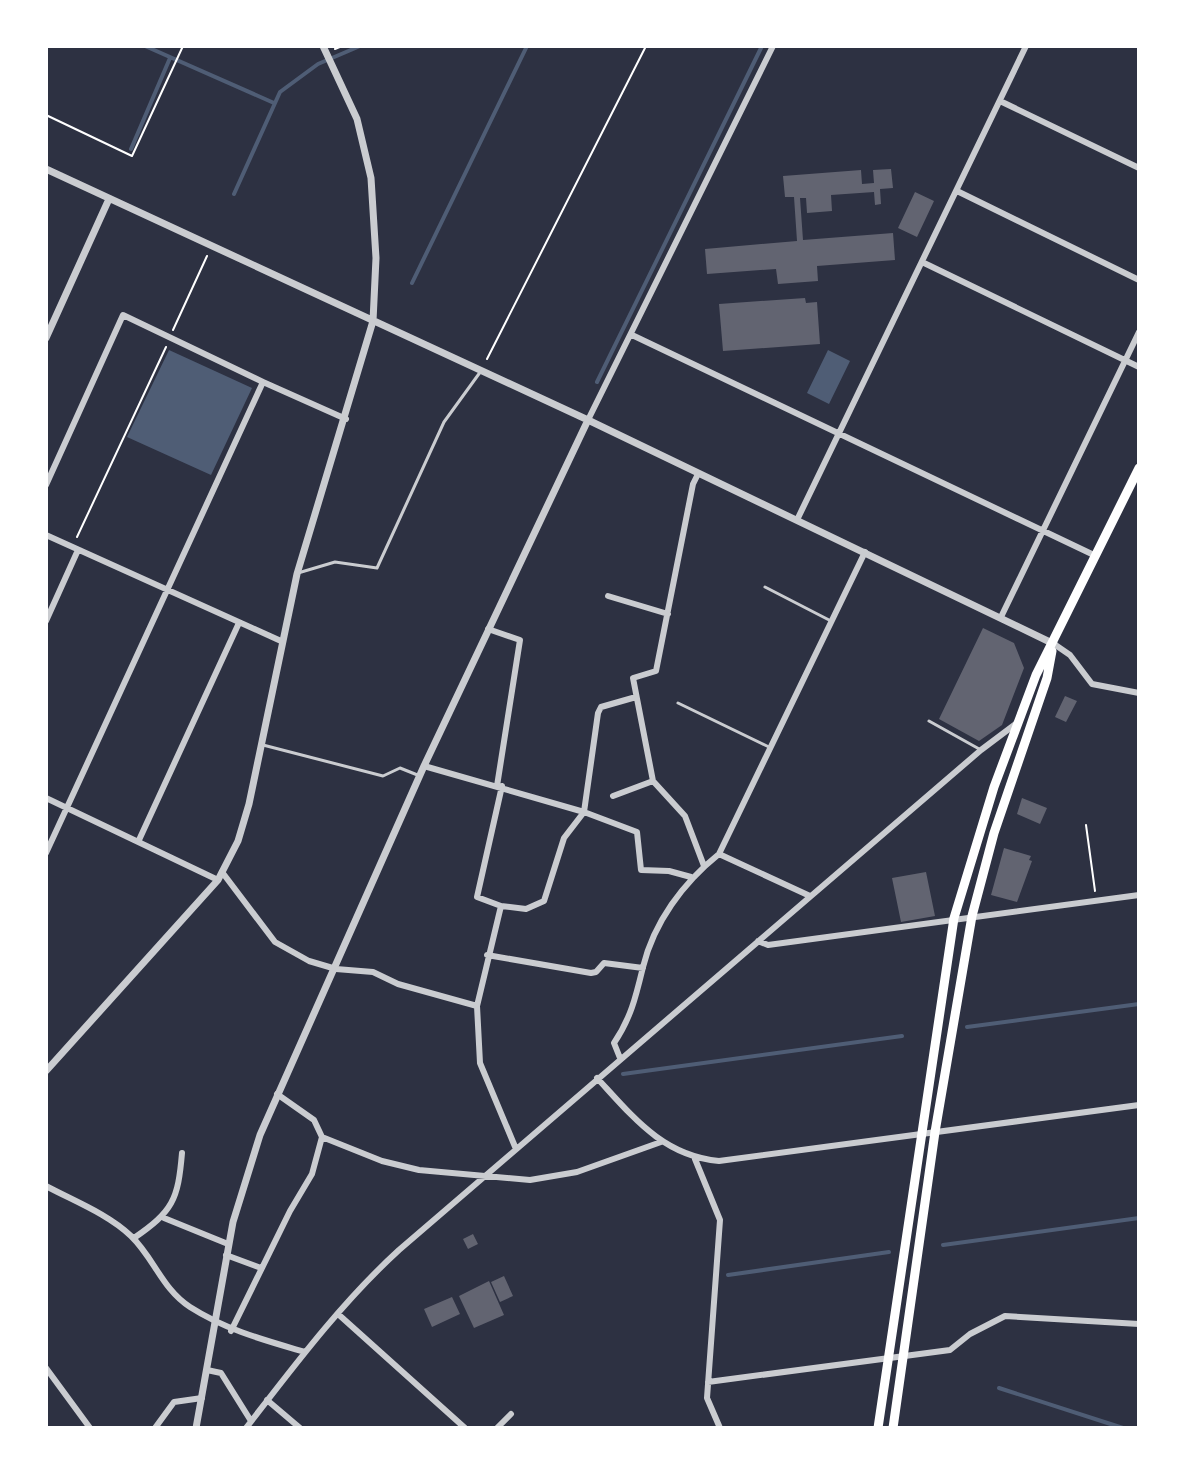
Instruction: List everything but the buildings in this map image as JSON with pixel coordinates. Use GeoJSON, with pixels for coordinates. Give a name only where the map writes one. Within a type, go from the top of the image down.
{"type":"FeatureCollection","features":[{"type":"Feature","properties":{"kind":"main road"},"geometry":{"type":"LineString","coordinates":[[878,1428],[954,918],[1017,723],[1036,675],[1139,468]]}},
{"type":"Feature","properties":{"kind":"main road"},"geometry":{"type":"LineString","coordinates":[[893,1428],[935,1132],[972,916],[994,833],[1047,678],[1054,644]]}},
{"type":"Feature","properties":{"kind":"street"},"geometry":{"type":"LineString","coordinates":[[46,1071],[220,876],[238,841],[297,574],[373,321],[376,258],[371,178],[357,119],[323,46]]}},
{"type":"Feature","properties":{"kind":"street"},"geometry":{"type":"LineString","coordinates":[[196,1428],[228,1244],[244,1178],[276,1094],[336,969],[424,766],[488,629],[773,46]]}},
{"type":"Feature","properties":{"kind":"street"},"geometry":{"type":"LineString","coordinates":[[797,520],[1026,46]]}},
{"type":"Feature","properties":{"kind":"street"},"geometry":{"type":"LineString","coordinates":[[1000,101],[1139,168]]}},
{"type":"Feature","properties":{"kind":"street"},"geometry":{"type":"LineString","coordinates":[[46,169],[588,420],[1001,617],[1070,655],[1092,684],[1139,693]]}},
{"type":"Feature","properties":{"kind":"street"},"geometry":{"type":"LineString","coordinates":[[957,191],[1139,280]]}},
{"type":"Feature","properties":{"kind":"street"},"geometry":{"type":"LineString","coordinates":[[46,338],[109,199]]}},
{"type":"Feature","properties":{"kind":"street"},"geometry":{"type":"LineString","coordinates":[[922,262],[1139,367]]}},
{"type":"Feature","properties":{"kind":"street"},"geometry":{"type":"LineString","coordinates":[[46,485],[123,315],[346,419]]}},
{"type":"Feature","properties":{"kind":"street"},"geometry":{"type":"LineString","coordinates":[[1001,617],[1139,332]]}},
{"type":"Feature","properties":{"kind":"street"},"geometry":{"type":"LineString","coordinates":[[632,335],[1096,556]]}},
{"type":"Feature","properties":{"kind":"street"},"geometry":{"type":"LineString","coordinates":[[46,853],[263,382]]}},
{"type":"Feature","properties":{"kind":"street"},"geometry":{"type":"LineString","coordinates":[[698,474],[693,484],[656,671],[633,678],[653,781],[685,816],[704,866]]}},
{"type":"Feature","properties":{"kind":"street"},"geometry":{"type":"LineString","coordinates":[[46,535],[238,625],[281,641]]}},
{"type":"Feature","properties":{"kind":"street"},"geometry":{"type":"LineString","coordinates":[[46,621],[75,549]]}},
{"type":"Feature","properties":{"kind":"street"},"geometry":{"type":"LineString","coordinates":[[620,1058],[614,1043],[634,1008],[643,968],[668,910],[691,877],[719,854],[865,552]]}},
{"type":"Feature","properties":{"kind":"street"},"geometry":{"type":"LineString","coordinates":[[608,596],[668,614]]}},
{"type":"Feature","properties":{"kind":"street"},"geometry":{"type":"LineString","coordinates":[[139,840],[238,625]]}},
{"type":"Feature","properties":{"kind":"street"},"geometry":{"type":"LineString","coordinates":[[488,629],[520,640],[500,786],[477,897],[501,906],[526,909],[544,901],[547,883],[564,838],[584,812],[598,713],[606,705],[636,697]]}},
{"type":"Feature","properties":{"kind":"street"},"geometry":{"type":"LineString","coordinates":[[246,1428],[368,1278],[620,1058],[981,750],[1017,723]]}},
{"type":"Feature","properties":{"kind":"street"},"geometry":{"type":"LineString","coordinates":[[424,766],[584,812],[637,832],[641,870],[669,871],[691,877]]}},
{"type":"Feature","properties":{"kind":"street"},"geometry":{"type":"LineString","coordinates":[[613,796],[653,781]]}},
{"type":"Feature","properties":{"kind":"street"},"geometry":{"type":"LineString","coordinates":[[46,798],[220,876],[275,942],[309,961],[336,969],[373,972],[398,984],[477,1006]]}},
{"type":"Feature","properties":{"kind":"street"},"geometry":{"type":"LineString","coordinates":[[719,854],[810,896]]}},
{"type":"Feature","properties":{"kind":"street"},"geometry":{"type":"LineString","coordinates":[[758,941],[768,945],[838,938],[954,918],[1139,895]]}},
{"type":"Feature","properties":{"kind":"street"},"geometry":{"type":"LineString","coordinates":[[501,906],[477,1006],[480,1063],[516,1149]]}},
{"type":"Feature","properties":{"kind":"street"},"geometry":{"type":"LineString","coordinates":[[487,955],[591,973],[604,963],[643,968]]}},
{"type":"Feature","properties":{"kind":"street"},"geometry":{"type":"LineString","coordinates":[[597,1078],[661,1142],[695,1159],[750,1160],[922,1133],[1139,1105]]}},
{"type":"Feature","properties":{"kind":"street"},"geometry":{"type":"LineString","coordinates":[[231,1331],[312,1174],[322,1137],[314,1120],[276,1094]]}},
{"type":"Feature","properties":{"kind":"street"},"geometry":{"type":"LineString","coordinates":[[322,1137],[397,1165],[437,1173],[487,1174],[513,1179],[554,1178],[618,1160],[661,1142]]}},
{"type":"Feature","properties":{"kind":"street"},"geometry":{"type":"LineString","coordinates":[[134,1238],[164,1218],[179,1184],[182,1153]]}},
{"type":"Feature","properties":{"kind":"street"},"geometry":{"type":"LineString","coordinates":[[695,1159],[716,1204],[721,1233],[707,1398],[720,1428]]}},
{"type":"Feature","properties":{"kind":"street"},"geometry":{"type":"LineString","coordinates":[[46,1186],[109,1219],[134,1238],[176,1296],[231,1331],[305,1352]]}},
{"type":"Feature","properties":{"kind":"street"},"geometry":{"type":"LineString","coordinates":[[164,1218],[228,1244]]}},
{"type":"Feature","properties":{"kind":"street"},"geometry":{"type":"LineString","coordinates":[[226,1255],[261,1268]]}},
{"type":"Feature","properties":{"kind":"street"},"geometry":{"type":"LineString","coordinates":[[338,1314],[465,1428]]}},
{"type":"Feature","properties":{"kind":"street"},"geometry":{"type":"LineString","coordinates":[[708,1382],[950,1350],[970,1334],[1005,1316],[1139,1324]]}},
{"type":"Feature","properties":{"kind":"street"},"geometry":{"type":"LineString","coordinates":[[46,1368],[90,1428]]}},
{"type":"Feature","properties":{"kind":"street"},"geometry":{"type":"LineString","coordinates":[[207,1370],[221,1373],[251,1421]]}},
{"type":"Feature","properties":{"kind":"street"},"geometry":{"type":"LineString","coordinates":[[155,1428],[174,1402],[202,1398]]}},
{"type":"Feature","properties":{"kind":"street"},"geometry":{"type":"LineString","coordinates":[[267,1400],[300,1428]]}},
{"type":"Feature","properties":{"kind":"street"},"geometry":{"type":"LineString","coordinates":[[497,1428],[511,1414]]}},
{"type":"Feature","properties":{"kind":"lane"},"geometry":{"type":"LineString","coordinates":[[297,574],[335,562],[377,568],[444,422],[481,371]]}},
{"type":"Feature","properties":{"kind":"lane"},"geometry":{"type":"LineString","coordinates":[[765,587],[831,621]]}},
{"type":"Feature","properties":{"kind":"lane"},"geometry":{"type":"LineString","coordinates":[[678,703],[769,747]]}},
{"type":"Feature","properties":{"kind":"lane"},"geometry":{"type":"LineString","coordinates":[[929,721],[981,750]]}},
{"type":"Feature","properties":{"kind":"lane"},"geometry":{"type":"LineString","coordinates":[[260,744],[383,776],[400,768],[420,776]]}},
{"type":"Feature","properties":{"kind":"path"},"geometry":{"type":"LineString","coordinates":[[46,115],[132,156],[183,46]]}},
{"type":"Feature","properties":{"kind":"path"},"geometry":{"type":"LineString","coordinates":[[481,371],[646,46]]}},
{"type":"Feature","properties":{"kind":"path"},"geometry":{"type":"LineString","coordinates":[[75,549],[212,246]]}},
{"type":"Feature","properties":{"kind":"path"},"geometry":{"type":"LineString","coordinates":[[1086,825],[1096,901]]}},
{"type":"Feature","properties":{"kind":"water"},"geometry":{"type":"Polygon","coordinates":[[[169,350],[252,388],[211,475],[127,437],[169,350]]]}},
{"type":"Feature","properties":{"kind":"water"},"geometry":{"type":"Polygon","coordinates":[[[828,350],[850,361],[829,404],[807,393],[828,350]]]}},
{"type":"Feature","properties":{"kind":"waterway"},"geometry":{"type":"LineString","coordinates":[[145,46],[274,103]]}},
{"type":"Feature","properties":{"kind":"waterway"},"geometry":{"type":"LineString","coordinates":[[234,194],[280,92],[318,64],[360,46]]}},
{"type":"Feature","properties":{"kind":"waterway"},"geometry":{"type":"LineString","coordinates":[[412,283],[527,46]]}},
{"type":"Feature","properties":{"kind":"waterway"},"geometry":{"type":"LineString","coordinates":[[597,382],[762,46]]}},
{"type":"Feature","properties":{"kind":"waterway"},"geometry":{"type":"LineString","coordinates":[[131,149],[170,58]]}},
{"type":"Feature","properties":{"kind":"waterway"},"geometry":{"type":"LineString","coordinates":[[967,1027],[1139,1004]]}},
{"type":"Feature","properties":{"kind":"waterway"},"geometry":{"type":"LineString","coordinates":[[623,1074],[902,1036]]}},
{"type":"Feature","properties":{"kind":"waterway"},"geometry":{"type":"LineString","coordinates":[[943,1245],[1139,1218]]}},
{"type":"Feature","properties":{"kind":"waterway"},"geometry":{"type":"LineString","coordinates":[[728,1275],[889,1252]]}},
{"type":"Feature","properties":{"kind":"waterway"},"geometry":{"type":"LineString","coordinates":[[999,1388],[1123,1428]]}}]}
